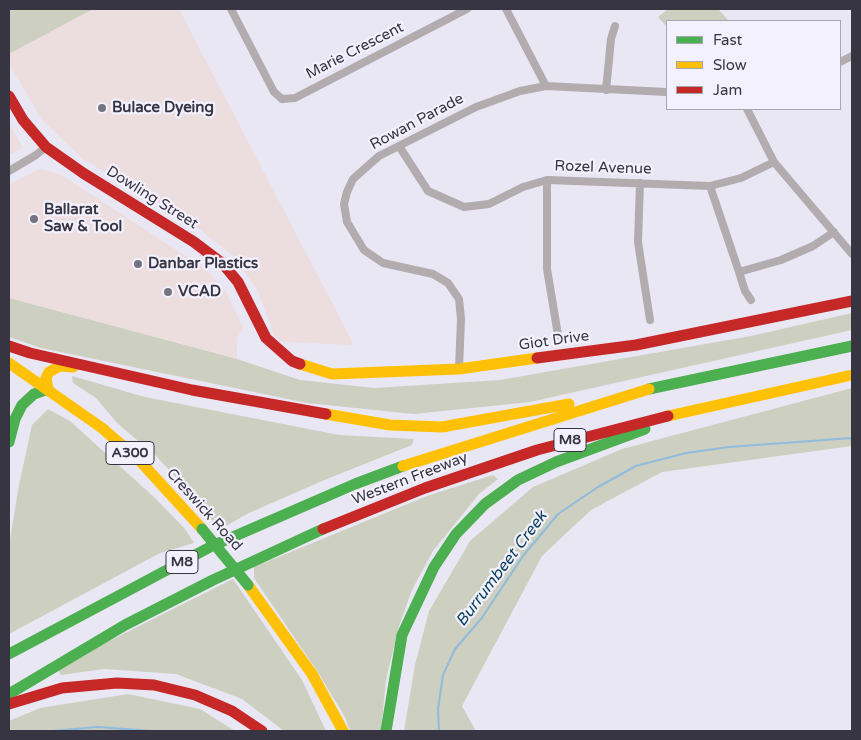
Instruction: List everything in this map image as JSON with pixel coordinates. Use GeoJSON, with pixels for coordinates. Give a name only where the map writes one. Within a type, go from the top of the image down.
{"type":"FeatureCollection","features":[{"type":"Feature","properties":{"kind":"main road","name":"Dowling Street"},"geometry":{"type":"LineString","coordinates":[[9,96],[23,120],[46,147],[90,178],[194,242],[223,264],[238,282],[266,338]]}},
{"type":"Feature","properties":{"kind":"main road","name":"Giot Drive"},"geometry":{"type":"LineString","coordinates":[[266,338],[292,361],[332,374],[459,369],[636,345],[852,301]]}},
{"type":"Feature","properties":{"kind":"main road"},"geometry":{"type":"LineString","coordinates":[[9,346],[113,373],[306,412],[399,425],[442,427],[634,392]]}},
{"type":"Feature","properties":{"kind":"main road","name":"Western Freeway"},"geometry":{"type":"LineString","coordinates":[[9,654],[212,546],[355,484],[488,437],[634,392],[852,346]]}},
{"type":"Feature","properties":{"kind":"main road","name":"Creswick Road"},"geometry":{"type":"LineString","coordinates":[[9,363],[102,428],[140,461],[202,529],[248,585],[312,674],[342,731]]}},
{"type":"Feature","properties":{"kind":"main road"},"geometry":{"type":"LineString","coordinates":[[9,442],[15,419],[22,405],[34,394],[48,389],[47,375],[54,368],[60,366],[113,373]]}},
{"type":"Feature","properties":{"kind":"main road","name":"Western Freeway"},"geometry":{"type":"LineString","coordinates":[[9,694],[125,625],[298,539],[425,488],[538,450],[626,425],[852,375]]}},
{"type":"Feature","properties":{"kind":"main road"},"geometry":{"type":"LineString","coordinates":[[386,731],[402,635],[434,567],[456,534],[485,504],[518,480],[556,462],[715,405]]}},
{"type":"Feature","properties":{"kind":"main road","name":"Creswick Road"},"geometry":{"type":"LineString","coordinates":[[287,640],[333,731]]}},
{"type":"Feature","properties":{"kind":"main road"},"geometry":{"type":"LineString","coordinates":[[9,704],[62,688],[117,683],[154,685],[195,695],[232,710],[262,731]]}},
{"type":"Feature","properties":{"kind":"street"},"geometry":{"type":"LineString","coordinates":[[241,9],[232,11],[276,94],[282,99],[279,108]]}},
{"type":"Feature","properties":{"kind":"street","name":"Marie Crescent"},"geometry":{"type":"LineString","coordinates":[[282,99],[295,98],[466,9]]}},
{"type":"Feature","properties":{"kind":"street"},"geometry":{"type":"LineString","coordinates":[[506,9],[546,86]]}},
{"type":"Feature","properties":{"kind":"street"},"geometry":{"type":"LineString","coordinates":[[606,90],[611,39],[615,26]]}},
{"type":"Feature","properties":{"kind":"street","name":"Rowan Parade"},"geometry":{"type":"LineString","coordinates":[[459,369],[459,298],[448,282],[433,274],[383,263],[364,250],[347,222],[344,204],[353,179],[379,156],[476,107],[520,91],[546,86],[666,92]]}},
{"type":"Feature","properties":{"kind":"street"},"geometry":{"type":"LineString","coordinates":[[748,110],[774,162],[852,254]]}},
{"type":"Feature","properties":{"kind":"street","name":"Rozel Avenue"},"geometry":{"type":"LineString","coordinates":[[399,146],[428,191],[464,207],[489,204],[523,187],[547,180],[710,186],[741,178],[774,162]]}},
{"type":"Feature","properties":{"kind":"street"},"geometry":{"type":"LineString","coordinates":[[9,171],[36,156],[46,147]]}},
{"type":"Feature","properties":{"kind":"street"},"geometry":{"type":"LineString","coordinates":[[547,180],[547,269],[558,335]]}},
{"type":"Feature","properties":{"kind":"street"},"geometry":{"type":"LineString","coordinates":[[640,183],[638,242],[650,320]]}},
{"type":"Feature","properties":{"kind":"street"},"geometry":{"type":"LineString","coordinates":[[710,186],[745,291],[751,300]]}},
{"type":"Feature","properties":{"kind":"street"},"geometry":{"type":"LineString","coordinates":[[739,272],[782,260],[812,246],[834,232]]}},
{"type":"Feature","properties":{"kind":"shaded area"},"geometry":{"type":"Polygon","coordinates":[[[9,9],[93,9],[9,54],[9,9]]]}},
{"type":"Feature","properties":{"kind":"shaded area"},"geometry":{"type":"Polygon","coordinates":[[[93,9],[179,9],[354,345],[283,342],[274,336],[258,291],[233,256],[202,231],[83,159],[42,120],[9,64],[9,54],[93,9]]]}},
{"type":"Feature","properties":{"kind":"shaded area"},"geometry":{"type":"Polygon","coordinates":[[[668,9],[718,9],[728,20],[666,20],[666,26],[658,17],[668,9]]]}},
{"type":"Feature","properties":{"kind":"shaded area"},"geometry":{"type":"Polygon","coordinates":[[[9,123],[23,148],[9,155],[9,123]]]}},
{"type":"Feature","properties":{"kind":"shaded area"},"geometry":{"type":"Polygon","coordinates":[[[40,169],[60,174],[207,270],[226,292],[243,327],[237,339],[237,359],[9,298],[9,184],[40,169]]]}},
{"type":"Feature","properties":{"kind":"shaded area"},"geometry":{"type":"Polygon","coordinates":[[[9,298],[237,359],[300,380],[374,388],[500,380],[751,336],[852,313],[852,330],[530,402],[414,414],[307,403],[41,348],[9,337],[9,298]]]}},
{"type":"Feature","properties":{"kind":"shaded area"},"geometry":{"type":"Polygon","coordinates":[[[72,376],[145,397],[339,435],[414,439],[412,445],[249,513],[219,530],[191,493],[156,456],[117,423],[96,398],[73,383],[72,376]]]}},
{"type":"Feature","properties":{"kind":"shaded area"},"geometry":{"type":"Polygon","coordinates":[[[852,388],[852,446],[662,472],[591,510],[542,556],[462,706],[476,731],[404,731],[415,665],[429,611],[470,541],[533,487],[622,449],[852,388]]]}},
{"type":"Feature","properties":{"kind":"shaded area"},"geometry":{"type":"Polygon","coordinates":[[[48,409],[70,421],[155,498],[185,529],[194,543],[160,553],[9,634],[9,545],[19,485],[32,425],[48,409]]]}},
{"type":"Feature","properties":{"kind":"shaded area"},"geometry":{"type":"Polygon","coordinates":[[[493,475],[498,479],[479,494],[433,551],[412,590],[399,626],[386,680],[381,731],[350,731],[345,717],[317,671],[254,578],[254,567],[427,496],[493,475]]]}},
{"type":"Feature","properties":{"kind":"shaded area"},"geometry":{"type":"Polygon","coordinates":[[[233,579],[302,680],[326,731],[284,731],[242,699],[176,674],[104,669],[61,675],[58,670],[95,648],[233,579]]]}},
{"type":"Feature","properties":{"kind":"shaded area"},"geometry":{"type":"Polygon","coordinates":[[[128,694],[200,709],[235,731],[9,731],[9,721],[40,708],[128,694]]]}},
{"type":"Feature","properties":{"kind":"waterway","name":"Burrumbeet Creek"},"geometry":{"type":"LineString","coordinates":[[439,731],[438,709],[443,675],[455,649],[481,619],[523,556],[558,514],[598,487],[636,466],[686,453],[729,447],[852,438]]}},
{"type":"Feature","properties":{"kind":"waterway","name":"Burrumbeet Creek"},"geometry":{"type":"LineString","coordinates":[[52,731],[98,727],[152,731]]}},
{"type":"Feature","properties":{"kind":"traffic: fast"},"geometry":{"type":"LineString","coordinates":[[649,389],[852,346]]}},
{"type":"Feature","properties":{"kind":"traffic: fast"},"geometry":{"type":"LineString","coordinates":[[9,442],[15,419],[22,405],[34,394],[48,389]]}},
{"type":"Feature","properties":{"kind":"traffic: fast"},"geometry":{"type":"LineString","coordinates":[[386,731],[402,635],[434,567],[456,534],[485,504],[518,480],[556,462],[645,429]]}},
{"type":"Feature","properties":{"kind":"traffic: fast"},"geometry":{"type":"LineString","coordinates":[[9,654],[212,546],[355,484],[403,466]]}},
{"type":"Feature","properties":{"kind":"traffic: fast"},"geometry":{"type":"LineString","coordinates":[[202,529],[248,585]]}},
{"type":"Feature","properties":{"kind":"traffic: fast"},"geometry":{"type":"LineString","coordinates":[[9,694],[125,625],[213,580],[323,529]]}},
{"type":"Feature","properties":{"kind":"traffic: slow"},"geometry":{"type":"LineString","coordinates":[[300,364],[332,374],[459,369],[537,358]]}},
{"type":"Feature","properties":{"kind":"traffic: slow"},"geometry":{"type":"LineString","coordinates":[[9,363],[102,428],[140,461],[202,529]]}},
{"type":"Feature","properties":{"kind":"traffic: slow"},"geometry":{"type":"LineString","coordinates":[[48,389],[46,378],[49,372],[60,366],[73,367]]}},
{"type":"Feature","properties":{"kind":"traffic: slow"},"geometry":{"type":"LineString","coordinates":[[668,416],[852,375]]}},
{"type":"Feature","properties":{"kind":"traffic: slow"},"geometry":{"type":"LineString","coordinates":[[403,466],[649,389]]}},
{"type":"Feature","properties":{"kind":"traffic: slow"},"geometry":{"type":"LineString","coordinates":[[326,414],[390,425],[442,427],[569,404]]}},
{"type":"Feature","properties":{"kind":"traffic: slow"},"geometry":{"type":"LineString","coordinates":[[248,585],[312,674],[343,731]]}},
{"type":"Feature","properties":{"kind":"traffic: jam"},"geometry":{"type":"LineString","coordinates":[[9,96],[23,120],[46,147],[83,173],[194,242],[223,264],[238,282],[266,338],[292,361],[300,364]]}},
{"type":"Feature","properties":{"kind":"traffic: jam"},"geometry":{"type":"LineString","coordinates":[[537,358],[636,345],[852,301]]}},
{"type":"Feature","properties":{"kind":"traffic: jam"},"geometry":{"type":"LineString","coordinates":[[9,346],[30,353],[192,390],[326,414]]}},
{"type":"Feature","properties":{"kind":"traffic: jam"},"geometry":{"type":"LineString","coordinates":[[323,529],[425,488],[537,450],[668,416]]}},
{"type":"Feature","properties":{"kind":"traffic: jam"},"geometry":{"type":"LineString","coordinates":[[9,704],[62,688],[117,683],[154,685],[195,695],[232,711],[262,731]]}},
{"type":"Feature","properties":{"kind":"place","name":"Bulace Dyeing"},"geometry":{"type":"Point","coordinates":[102,108]}},
{"type":"Feature","properties":{"kind":"place","name":"Ballarat Saw & Tool"},"geometry":{"type":"Point","coordinates":[34,219]}},
{"type":"Feature","properties":{"kind":"place","name":"Danbar Plastics"},"geometry":{"type":"Point","coordinates":[138,264]}},
{"type":"Feature","properties":{"kind":"place","name":"VCAD"},"geometry":{"type":"Point","coordinates":[168,292]}}]}
